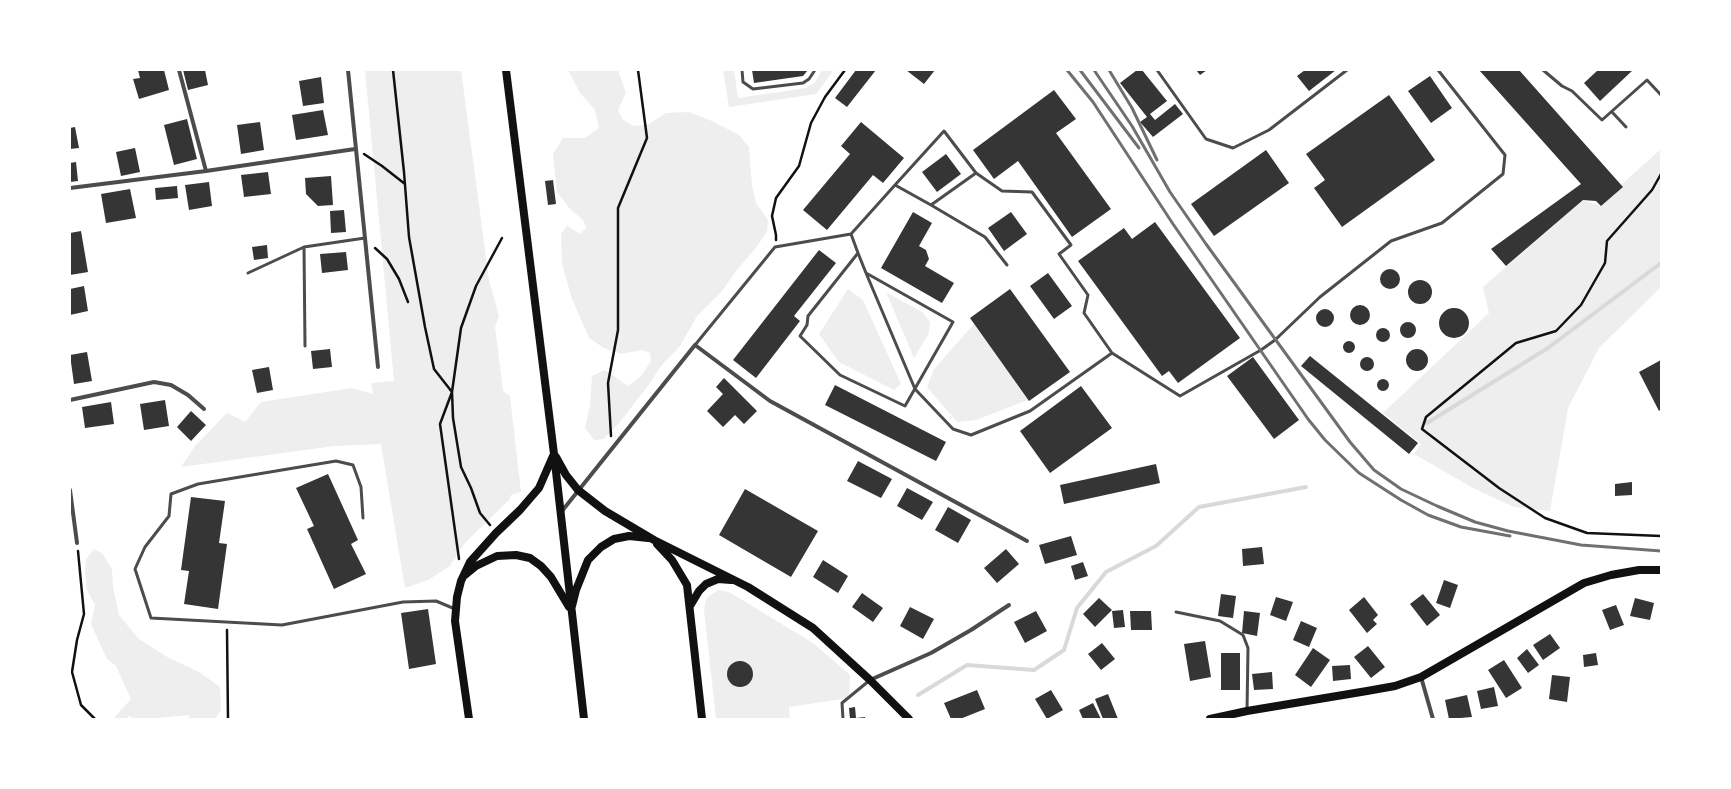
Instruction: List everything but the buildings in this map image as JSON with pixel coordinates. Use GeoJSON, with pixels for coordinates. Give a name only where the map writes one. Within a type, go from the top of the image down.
{"type":"FeatureCollection","features":[{"type":"Feature","properties":{"kind":"main road"},"geometry":{"type":"LineString","coordinates":[[506,70],[554,454],[584,719]]}},
{"type":"Feature","properties":{"kind":"main road"},"geometry":{"type":"LineString","coordinates":[[554,454],[566,475],[578,490],[606,511],[654,540],[748,587],[813,628],[870,680],[909,719]]}},
{"type":"Feature","properties":{"kind":"main road"},"geometry":{"type":"LineString","coordinates":[[469,719],[455,621],[455,609],[461,581],[470,562],[539,488],[554,454]]}},
{"type":"Feature","properties":{"kind":"main road"},"geometry":{"type":"LineString","coordinates":[[571,611],[576,590],[588,560],[601,547],[614,539],[629,536],[643,537],[654,540],[672,560],[681,573],[686,585],[690,606],[702,719]]}},
{"type":"Feature","properties":{"kind":"main road"},"geometry":{"type":"LineString","coordinates":[[461,581],[469,571],[484,562],[497,556],[516,554],[530,558],[541,566],[551,577],[571,611]]}},
{"type":"Feature","properties":{"kind":"main road"},"geometry":{"type":"LineString","coordinates":[[1210,719],[1247,711],[1395,686],[1421,677],[1584,583],[1611,575],[1639,570],[1661,570]]}},
{"type":"Feature","properties":{"kind":"main road"},"geometry":{"type":"LineString","coordinates":[[690,606],[699,591],[706,584],[718,580],[731,580],[748,587]]}},
{"type":"Feature","properties":{"kind":"street"},"geometry":{"type":"LineString","coordinates":[[179,70],[206,170]]}},
{"type":"Feature","properties":{"kind":"street"},"geometry":{"type":"LineString","coordinates":[[348,70],[378,367]]}},
{"type":"Feature","properties":{"kind":"street"},"geometry":{"type":"LineString","coordinates":[[70,188],[355,149]]}},
{"type":"Feature","properties":{"kind":"street"},"geometry":{"type":"LineString","coordinates":[[560,513],[695,345],[770,401],[1027,541]]}},
{"type":"Feature","properties":{"kind":"street"},"geometry":{"type":"LineString","coordinates":[[70,400],[154,382],[171,385],[188,395],[204,409]]}},
{"type":"Feature","properties":{"kind":"street"},"geometry":{"type":"LineString","coordinates":[[70,490],[77,543]]}},
{"type":"Feature","properties":{"kind":"street"},"geometry":{"type":"LineString","coordinates":[[870,680],[931,653],[971,630],[1009,605]]}},
{"type":"Feature","properties":{"kind":"street"},"geometry":{"type":"LineString","coordinates":[[1421,677],[1433,719]]}},
{"type":"Feature","properties":{"kind":"lane"},"geometry":{"type":"LineString","coordinates":[[742,70],[743,82],[752,89],[803,83],[809,79],[815,70]]}},
{"type":"Feature","properties":{"kind":"lane"},"geometry":{"type":"LineString","coordinates":[[1157,70],[1206,140],[1233,148],[1269,130],[1347,70]]}},
{"type":"Feature","properties":{"kind":"lane"},"geometry":{"type":"LineString","coordinates":[[695,345],[774,247],[851,234],[944,131],[976,173],[1002,191],[1032,192],[1071,245],[1059,254],[1088,295],[1084,313],[1112,353],[1180,396],[1261,350],[1275,340],[1320,297],[1391,241],[1442,224],[1503,174],[1505,155],[1438,70]]}},
{"type":"Feature","properties":{"kind":"lane"},"geometry":{"type":"LineString","coordinates":[[1543,70],[1562,86],[1572,91],[1602,120],[1647,80],[1661,95]]}},
{"type":"Feature","properties":{"kind":"lane"},"geometry":{"type":"LineString","coordinates":[[1612,112],[1626,127]]}},
{"type":"Feature","properties":{"kind":"lane"},"geometry":{"type":"LineString","coordinates":[[931,205],[976,173]]}},
{"type":"Feature","properties":{"kind":"lane"},"geometry":{"type":"LineString","coordinates":[[895,185],[985,237],[1007,265]]}},
{"type":"Feature","properties":{"kind":"lane"},"geometry":{"type":"LineString","coordinates":[[851,234],[914,390],[953,429],[971,435],[1030,411],[1112,353]]}},
{"type":"Feature","properties":{"kind":"lane"},"geometry":{"type":"LineString","coordinates":[[248,273],[304,247],[365,238]]}},
{"type":"Feature","properties":{"kind":"lane"},"geometry":{"type":"LineString","coordinates":[[304,247],[305,346]]}},
{"type":"Feature","properties":{"kind":"lane"},"geometry":{"type":"LineString","coordinates":[[858,253],[808,316],[807,326],[800,336],[840,375],[905,406],[953,322],[866,273]]}},
{"type":"Feature","properties":{"kind":"lane"},"geometry":{"type":"LineString","coordinates":[[363,518],[361,487],[353,465],[336,461],[198,484],[171,494],[169,516],[145,547],[136,569],[151,618],[282,625],[403,602],[436,601],[455,609]]}},
{"type":"Feature","properties":{"kind":"lane"},"geometry":{"type":"LineString","coordinates":[[1176,612],[1220,621],[1243,635],[1248,648],[1246,696],[1247,711]]}},
{"type":"Feature","properties":{"kind":"lane"},"geometry":{"type":"LineString","coordinates":[[843,719],[842,703],[870,680]]}},
{"type":"Feature","properties":{"kind":"path"},"geometry":{"type":"LineString","coordinates":[[393,70],[409,237],[425,327],[434,369],[452,392]]}},
{"type":"Feature","properties":{"kind":"path"},"geometry":{"type":"LineString","coordinates":[[612,447],[608,383],[618,330],[618,208],[647,138],[638,70]]}},
{"type":"Feature","properties":{"kind":"path"},"geometry":{"type":"LineString","coordinates":[[774,247],[776,236],[772,216],[776,198],[799,166],[811,123],[826,97],[845,70]]}},
{"type":"Feature","properties":{"kind":"path"},"geometry":{"type":"LineString","coordinates":[[355,149],[382,166],[405,184]]}},
{"type":"Feature","properties":{"kind":"path"},"geometry":{"type":"LineString","coordinates":[[1661,174],[1652,190],[1607,241],[1605,263],[1581,305],[1556,331],[1516,343],[1426,417],[1422,429],[1499,488],[1545,518],[1587,533],[1661,536]]}},
{"type":"Feature","properties":{"kind":"path"},"geometry":{"type":"LineString","coordinates":[[365,238],[387,259],[399,279],[408,302]]}},
{"type":"Feature","properties":{"kind":"path"},"geometry":{"type":"LineString","coordinates":[[492,527],[480,513],[471,488],[461,467],[453,418],[452,392],[461,328],[476,286],[502,238]]}},
{"type":"Feature","properties":{"kind":"path"},"geometry":{"type":"LineString","coordinates":[[452,392],[440,424],[459,562]]}},
{"type":"Feature","properties":{"kind":"path"},"geometry":{"type":"LineString","coordinates":[[77,543],[84,614],[77,640],[72,672],[81,704],[95,719]]}},
{"type":"Feature","properties":{"kind":"path"},"geometry":{"type":"LineString","coordinates":[[227,622],[228,719]]}},
{"type":"Feature","properties":{"kind":"shaded area"},"geometry":{"type":"Polygon","coordinates":[[[365,70],[461,70],[489,280],[499,316],[495,327],[503,391],[510,396],[521,492],[511,495],[510,499],[464,544],[450,566],[428,580],[405,588],[381,444],[334,446],[181,467],[195,446],[227,413],[245,422],[261,402],[352,388],[373,394],[371,383],[394,381],[365,70]]]}},
{"type":"Feature","properties":{"kind":"shaded area"},"geometry":{"type":"Polygon","coordinates":[[[568,70],[618,70],[626,93],[618,110],[623,120],[634,126],[649,124],[666,113],[689,112],[712,121],[739,135],[749,147],[752,186],[756,203],[768,220],[767,232],[755,249],[736,271],[722,291],[697,316],[680,346],[661,366],[620,422],[604,439],[594,440],[585,428],[590,405],[592,376],[605,370],[628,386],[641,376],[651,361],[650,353],[642,350],[621,354],[604,348],[589,338],[572,299],[562,264],[561,234],[567,226],[580,234],[586,228],[583,220],[570,209],[557,192],[553,154],[563,138],[585,138],[599,128],[595,110],[580,93],[568,70]]]}},
{"type":"Feature","properties":{"kind":"shaded area"},"geometry":{"type":"Polygon","coordinates":[[[723,70],[734,70],[738,98],[806,88],[815,82],[822,70],[834,70],[816,94],[729,107],[723,70]]]}},
{"type":"Feature","properties":{"kind":"shaded area"},"geometry":{"type":"Polygon","coordinates":[[[1661,149],[1661,287],[1599,348],[1568,408],[1550,511],[1514,507],[1473,488],[1414,454],[1421,444],[1383,413],[1489,313],[1483,287],[1583,200],[1601,206],[1622,187],[1621,185],[1661,149]]]}},
{"type":"Feature","properties":{"kind":"shaded area"},"geometry":{"type":"Polygon","coordinates":[[[848,289],[863,300],[901,384],[894,390],[839,362],[819,334],[848,289]]]}},
{"type":"Feature","properties":{"kind":"shaded area"},"geometry":{"type":"Polygon","coordinates":[[[886,292],[922,312],[930,322],[929,333],[914,358],[886,292]]]}},
{"type":"Feature","properties":{"kind":"shaded area"},"geometry":{"type":"Polygon","coordinates":[[[974,324],[1028,400],[976,420],[957,422],[927,387],[934,369],[974,324]]]}},
{"type":"Feature","properties":{"kind":"shaded area"},"geometry":{"type":"Polygon","coordinates":[[[94,549],[102,553],[112,569],[113,587],[119,615],[139,639],[169,658],[199,672],[220,687],[221,710],[215,719],[190,719],[188,715],[148,719],[135,719],[128,716],[128,719],[114,718],[131,699],[116,666],[107,659],[91,624],[95,605],[87,590],[85,573],[86,559],[94,549]]]}},
{"type":"Feature","properties":{"kind":"shaded area"},"geometry":{"type":"Polygon","coordinates":[[[718,590],[729,592],[813,643],[850,675],[849,698],[789,707],[790,719],[716,719],[704,610],[708,597],[718,590]]]}},
{"type":"Feature","properties":{"kind":"waterway"},"geometry":{"type":"LineString","coordinates":[[1427,423],[1548,348],[1661,263]]}},
{"type":"Feature","properties":{"kind":"waterway"},"geometry":{"type":"LineString","coordinates":[[918,695],[967,665],[1034,670],[1064,650],[1077,608],[1106,572],[1156,546],[1199,507],[1306,487]]}},
{"type":"Feature","properties":{"kind":"railway"},"geometry":{"type":"LineString","coordinates":[[1067,70],[1093,102],[1173,224],[1308,419],[1325,440],[1359,473],[1401,500],[1428,515],[1461,527],[1510,536]]}},
{"type":"Feature","properties":{"kind":"railway"},"geometry":{"type":"LineString","coordinates":[[1080,70],[1139,148]]}},
{"type":"Feature","properties":{"kind":"railway"},"geometry":{"type":"LineString","coordinates":[[1094,70],[1132,126],[1170,192],[1206,244],[1350,442],[1374,470],[1401,489],[1475,522],[1508,531],[1581,545],[1661,551]]}},
{"type":"Feature","properties":{"kind":"railway"},"geometry":{"type":"LineString","coordinates":[[1109,70],[1132,108],[1157,160]]}}]}
